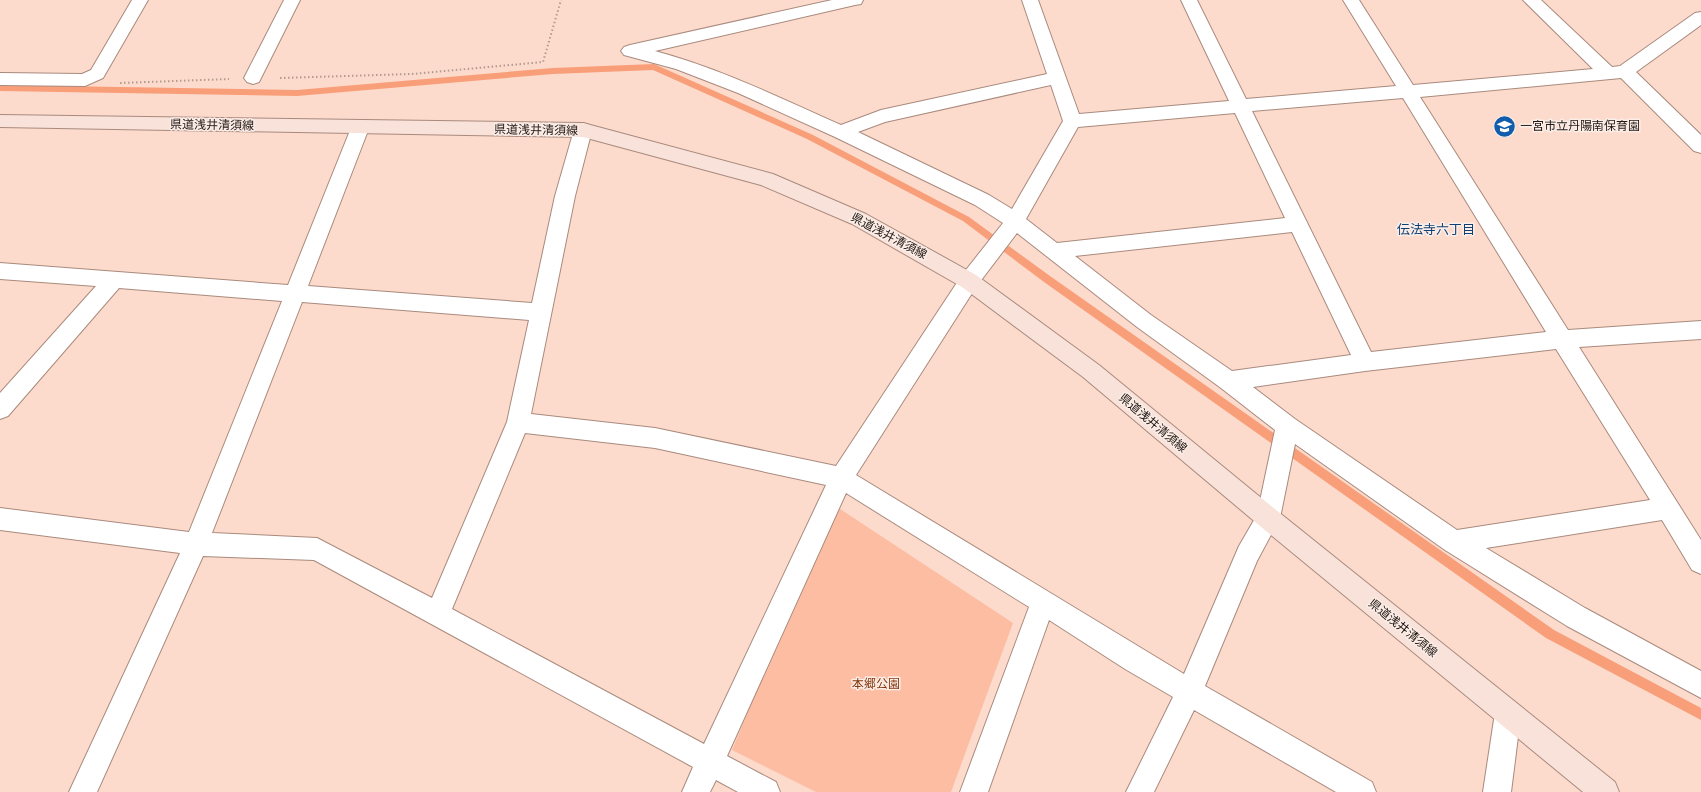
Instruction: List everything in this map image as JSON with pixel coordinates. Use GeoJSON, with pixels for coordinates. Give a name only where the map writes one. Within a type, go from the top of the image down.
{"type":"FeatureCollection","features":[{"type":"Feature","properties":{"kind":"main road","name":"県道浅井清須線"},"geometry":{"type":"LineString","coordinates":[[0,120],[360,128],[583,130],[766,179],[859,219],[969,281],[1091,371],[1268,518],[1605,792]]}},
{"type":"Feature","properties":{"kind":"street"},"geometry":{"type":"LineString","coordinates":[[0,79],[85,80],[97,74],[140,0]]}},
{"type":"Feature","properties":{"kind":"street"},"geometry":{"type":"LineString","coordinates":[[253,78],[292,0]]}},
{"type":"Feature","properties":{"kind":"street"},"geometry":{"type":"LineString","coordinates":[[855,0],[630,51],[681,64],[744,89],[841,132],[982,200],[1012,225],[1054,251],[1144,321],[1228,381],[1286,430],[1454,542],[1576,617],[1701,685]]}},
{"type":"Feature","properties":{"kind":"street"},"geometry":{"type":"LineString","coordinates":[[1030,0],[1072,121]]}},
{"type":"Feature","properties":{"kind":"street"},"geometry":{"type":"LineString","coordinates":[[1188,0],[1365,362]]}},
{"type":"Feature","properties":{"kind":"street"},"geometry":{"type":"LineString","coordinates":[[1351,0],[1669,508],[1701,562]]}},
{"type":"Feature","properties":{"kind":"street"},"geometry":{"type":"LineString","coordinates":[[1531,0],[1701,146]]}},
{"type":"Feature","properties":{"kind":"street"},"geometry":{"type":"LineString","coordinates":[[1072,121],[1616,73],[1701,17]]}},
{"type":"Feature","properties":{"kind":"street"},"geometry":{"type":"LineString","coordinates":[[841,132],[882,116],[1056,78]]}},
{"type":"Feature","properties":{"kind":"street"},"geometry":{"type":"LineString","coordinates":[[696,792],[841,478],[969,281],[1012,225],[1072,121]]}},
{"type":"Feature","properties":{"kind":"street"},"geometry":{"type":"LineString","coordinates":[[83,792],[196,544],[360,128]]}},
{"type":"Feature","properties":{"kind":"street"},"geometry":{"type":"LineString","coordinates":[[438,615],[518,422],[566,196],[583,130]]}},
{"type":"Feature","properties":{"kind":"street"},"geometry":{"type":"LineString","coordinates":[[1054,251],[1298,224]]}},
{"type":"Feature","properties":{"kind":"street"},"geometry":{"type":"LineString","coordinates":[[0,271],[541,312]]}},
{"type":"Feature","properties":{"kind":"street"},"geometry":{"type":"LineString","coordinates":[[0,409],[114,280]]}},
{"type":"Feature","properties":{"kind":"street"},"geometry":{"type":"LineString","coordinates":[[1228,381],[1365,362],[1563,339],[1701,330]]}},
{"type":"Feature","properties":{"kind":"street"},"geometry":{"type":"LineString","coordinates":[[518,422],[655,438],[841,478],[1043,602],[1134,660],[1362,792]]}},
{"type":"Feature","properties":{"kind":"street"},"geometry":{"type":"LineString","coordinates":[[1140,792],[1189,692],[1248,554],[1268,518],[1286,430]]}},
{"type":"Feature","properties":{"kind":"street"},"geometry":{"type":"LineString","coordinates":[[1454,542],[1669,508]]}},
{"type":"Feature","properties":{"kind":"street"},"geometry":{"type":"LineString","coordinates":[[0,519],[196,544],[317,549],[766,792]]}},
{"type":"Feature","properties":{"kind":"street"},"geometry":{"type":"LineString","coordinates":[[974,792],[1043,602]]}},
{"type":"Feature","properties":{"kind":"street"},"geometry":{"type":"LineString","coordinates":[[1497,792],[1508,713]]}},
{"type":"Feature","properties":{"kind":"path"},"geometry":{"type":"LineString","coordinates":[[85,80],[102,84],[253,78],[372,77],[434,73],[542,62],[561,0]]}},
{"type":"Feature","properties":{"kind":"green space","name":"本郷公園"},"geometry":{"type":"Polygon","coordinates":[[[834,505],[1013,623],[951,792],[816,792],[732,750],[834,505]]]}},
{"type":"Feature","properties":{"kind":"waterway"},"geometry":{"type":"LineString","coordinates":[[0,88],[297,93],[553,71],[654,67],[810,137],[966,219],[1047,279],[1550,634],[1701,714]]}},
{"type":"Feature","properties":{"kind":"place","name":"一宮市立丹陽南保育園"},"geometry":{"type":"Point","coordinates":[1505,126]}},
{"type":"Feature","properties":{"kind":"district","name":"伝法寺六丁目"},"geometry":{"type":"Point","coordinates":[1436,229]}}]}
